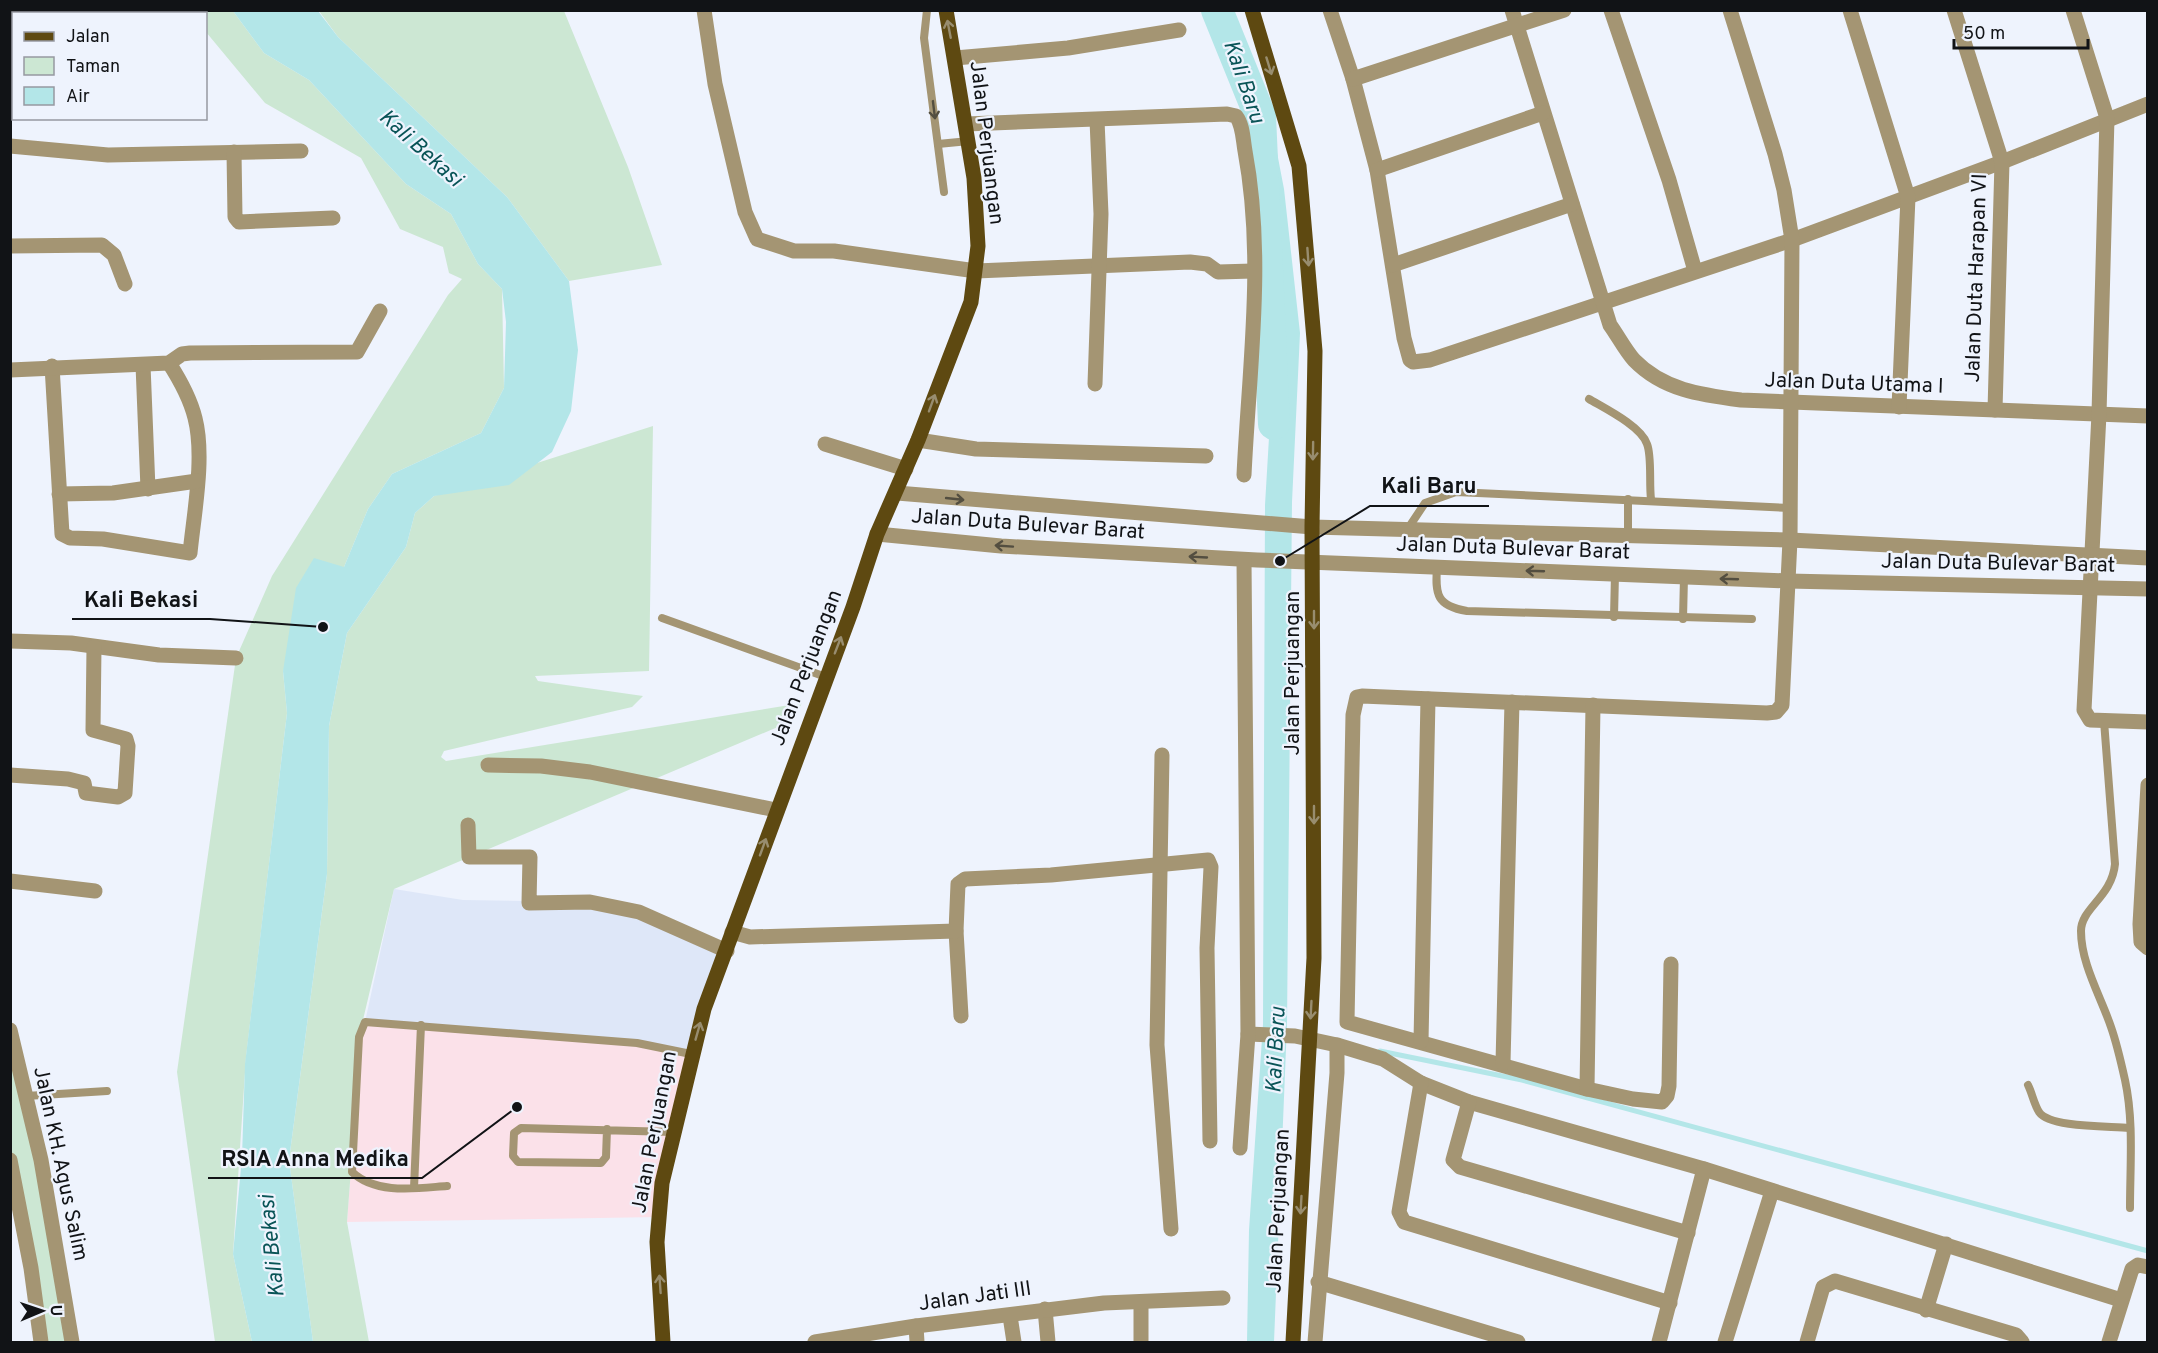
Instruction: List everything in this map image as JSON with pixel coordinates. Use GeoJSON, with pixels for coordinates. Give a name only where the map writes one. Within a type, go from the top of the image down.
{"type":"FeatureCollection","features":[{"type":"Feature","properties":{"kind":"main road","name":"Jalan Perjuangan"},"geometry":{"type":"LineString","coordinates":[[663,1342],[657,1242],[662,1183],[691,1054],[704,1009],[877,534],[897,493],[971,302],[976,270],[977,238],[966,124],[946,10]]}},
{"type":"Feature","properties":{"kind":"main road","name":"Jalan Perjuangan"},"geometry":{"type":"LineString","coordinates":[[1252,10],[1299,166],[1315,351],[1312,526],[1314,562],[1314,958],[1302,1037],[1293,1342]]}},
{"type":"Feature","properties":{"kind":"street"},"geometry":{"type":"LineString","coordinates":[[704,10],[715,84],[746,212],[757,239],[794,251],[834,251],[976,270],[1190,262],[1207,264],[1218,272],[1253,271]]}},
{"type":"Feature","properties":{"kind":"street"},"geometry":{"type":"LineString","coordinates":[[1330,10],[1353,79],[1377,170],[1404,338],[1413,362],[1430,360],[1792,240],[2002,162],[2148,104]]}},
{"type":"Feature","properties":{"kind":"street","name":"Jalan Duta Utama I"},"geometry":{"type":"LineString","coordinates":[[1512,10],[1610,325],[1633,359],[1668,385],[1705,396],[1792,402],[2148,416]]}},
{"type":"Feature","properties":{"kind":"street"},"geometry":{"type":"LineString","coordinates":[[1353,79],[1564,10]]}},
{"type":"Feature","properties":{"kind":"street"},"geometry":{"type":"LineString","coordinates":[[1611,10],[1669,180],[1695,271]]}},
{"type":"Feature","properties":{"kind":"street"},"geometry":{"type":"LineString","coordinates":[[1671,964],[1667,1096],[1662,1102],[1587,1089],[1503,1063],[1351,1024],[1345,1016],[1354,703],[1358,697],[1362,696],[1776,712],[1782,705],[1790,540],[1792,240],[1784,190],[1775,154],[1730,10]]}},
{"type":"Feature","properties":{"kind":"street"},"geometry":{"type":"LineString","coordinates":[[1850,10],[1908,197],[1899,407]]}},
{"type":"Feature","properties":{"kind":"street","name":"Jalan Duta Harapan VI"},"geometry":{"type":"LineString","coordinates":[[1954,10],[2002,162],[1995,410]]}},
{"type":"Feature","properties":{"kind":"street"},"geometry":{"type":"LineString","coordinates":[[2073,10],[2108,118],[2099,414],[2084,710],[2090,720],[2148,722]]}},
{"type":"Feature","properties":{"kind":"street"},"geometry":{"type":"LineString","coordinates":[[955,58],[1068,48],[1179,30]]}},
{"type":"Feature","properties":{"kind":"street"},"geometry":{"type":"LineString","coordinates":[[1377,170],[1543,113]]}},
{"type":"Feature","properties":{"kind":"street"},"geometry":{"type":"LineString","coordinates":[[966,124],[1227,114],[1236,116],[1249,177],[1253,271],[1253,354],[1244,476]]}},
{"type":"Feature","properties":{"kind":"street"},"geometry":{"type":"LineString","coordinates":[[1095,384],[1101,202],[1097,120]]}},
{"type":"Feature","properties":{"kind":"street"},"geometry":{"type":"LineString","coordinates":[[10,146],[108,155],[301,151]]}},
{"type":"Feature","properties":{"kind":"street"},"geometry":{"type":"LineString","coordinates":[[234,152],[235,217],[239,222],[333,218]]}},
{"type":"Feature","properties":{"kind":"street"},"geometry":{"type":"LineString","coordinates":[[1393,265],[1572,204]]}},
{"type":"Feature","properties":{"kind":"street"},"geometry":{"type":"LineString","coordinates":[[10,246],[102,246],[114,255],[125,284]]}},
{"type":"Feature","properties":{"kind":"street"},"geometry":{"type":"LineString","coordinates":[[10,370],[52,366],[170,363],[182,354],[190,353],[357,352],[380,311]]}},
{"type":"Feature","properties":{"kind":"street"},"geometry":{"type":"LineString","coordinates":[[52,366],[62,534],[70,538],[103,539],[190,553],[197,481],[195,419],[184,387],[170,363]]}},
{"type":"Feature","properties":{"kind":"street"},"geometry":{"type":"LineString","coordinates":[[143,365],[148,489]]}},
{"type":"Feature","properties":{"kind":"street"},"geometry":{"type":"LineString","coordinates":[[918,440],[976,449],[1206,456]]}},
{"type":"Feature","properties":{"kind":"street"},"geometry":{"type":"LineString","coordinates":[[825,444],[906,469]]}},
{"type":"Feature","properties":{"kind":"street"},"geometry":{"type":"LineString","coordinates":[[59,494],[148,489],[197,481]]}},
{"type":"Feature","properties":{"kind":"street","name":"Jalan Duta Bulevar Barat"},"geometry":{"type":"LineString","coordinates":[[897,493],[1312,526],[1409,527],[1790,540],[2148,558]]}},
{"type":"Feature","properties":{"kind":"street","name":"Jalan Duta Bulevar Barat"},"geometry":{"type":"LineString","coordinates":[[877,534],[1001,546],[1250,560],[1788,581],[2148,589]]}},
{"type":"Feature","properties":{"kind":"street"},"geometry":{"type":"LineString","coordinates":[[1240,1148],[1254,1034],[1250,560]]}},
{"type":"Feature","properties":{"kind":"street"},"geometry":{"type":"LineString","coordinates":[[10,641],[71,643],[159,655],[236,657]]}},
{"type":"Feature","properties":{"kind":"street"},"geometry":{"type":"LineString","coordinates":[[10,775],[68,779],[84,783],[86,793],[118,797],[125,793],[128,746],[126,739],[93,730],[94,647]]}},
{"type":"Feature","properties":{"kind":"street"},"geometry":{"type":"LineString","coordinates":[[1421,1041],[1428,699]]}},
{"type":"Feature","properties":{"kind":"street"},"geometry":{"type":"LineString","coordinates":[[1503,1063],[1512,702]]}},
{"type":"Feature","properties":{"kind":"street"},"geometry":{"type":"LineString","coordinates":[[1587,1089],[1593,705]]}},
{"type":"Feature","properties":{"kind":"street"},"geometry":{"type":"LineString","coordinates":[[1162,755],[1162,864],[1157,1045],[1171,1229]]}},
{"type":"Feature","properties":{"kind":"street"},"geometry":{"type":"LineString","coordinates":[[488,765],[541,766],[590,772],[776,810]]}},
{"type":"Feature","properties":{"kind":"street"},"geometry":{"type":"LineString","coordinates":[[2148,784],[2140,924],[2141,942],[2148,948]]}},
{"type":"Feature","properties":{"kind":"street"},"geometry":{"type":"LineString","coordinates":[[468,825],[469,857],[530,857],[529,903],[590,902],[639,912],[727,951]]}},
{"type":"Feature","properties":{"kind":"street"},"geometry":{"type":"LineString","coordinates":[[961,1016],[956,932],[960,880],[1208,860],[1211,867],[1207,948],[1210,1141]]}},
{"type":"Feature","properties":{"kind":"street"},"geometry":{"type":"LineString","coordinates":[[10,881],[96,891]]}},
{"type":"Feature","properties":{"kind":"street"},"geometry":{"type":"LineString","coordinates":[[732,932],[750,937],[956,932]]}},
{"type":"Feature","properties":{"kind":"street","name":"Jalan KH. Agus Salim"},"geometry":{"type":"LineString","coordinates":[[10,1030],[52,1213],[72,1342]]}},
{"type":"Feature","properties":{"kind":"street"},"geometry":{"type":"LineString","coordinates":[[1254,1034],[1302,1037],[1383,1059],[1420,1083],[1469,1102],[1704,1169],[2121,1300]]}},
{"type":"Feature","properties":{"kind":"street"},"geometry":{"type":"LineString","coordinates":[[1315,1342],[1318,1282],[1337,1073],[1336,1045]]}},
{"type":"Feature","properties":{"kind":"street"},"geometry":{"type":"LineString","coordinates":[[1420,1083],[1399,1212],[1404,1222],[1670,1303]]}},
{"type":"Feature","properties":{"kind":"street"},"geometry":{"type":"LineString","coordinates":[[1469,1102],[1453,1160],[1460,1167],[1688,1233]]}},
{"type":"Feature","properties":{"kind":"street"},"geometry":{"type":"LineString","coordinates":[[10,1160],[31,1268],[41,1342]]}},
{"type":"Feature","properties":{"kind":"street"},"geometry":{"type":"LineString","coordinates":[[1659,1342],[1704,1169]]}},
{"type":"Feature","properties":{"kind":"street"},"geometry":{"type":"LineString","coordinates":[[1725,1342],[1772,1191]]}},
{"type":"Feature","properties":{"kind":"street"},"geometry":{"type":"LineString","coordinates":[[1926,1310],[1946,1244]]}},
{"type":"Feature","properties":{"kind":"street"},"geometry":{"type":"LineString","coordinates":[[2109,1342],[2132,1269],[2138,1265],[2148,1267]]}},
{"type":"Feature","properties":{"kind":"street"},"geometry":{"type":"LineString","coordinates":[[1318,1282],[1518,1342]]}},
{"type":"Feature","properties":{"kind":"street"},"geometry":{"type":"LineString","coordinates":[[1807,1342],[1822,1287],[1827,1283],[1841,1282],[1926,1310],[2016,1335],[2022,1342]]}},
{"type":"Feature","properties":{"kind":"street","name":"Jalan Jati III"},"geometry":{"type":"LineString","coordinates":[[815,1342],[916,1326],[1010,1316],[1045,1309],[1104,1303],[1223,1298]]}},
{"type":"Feature","properties":{"kind":"street"},"geometry":{"type":"LineString","coordinates":[[1141,1303],[1141,1342]]}},
{"type":"Feature","properties":{"kind":"street"},"geometry":{"type":"LineString","coordinates":[[1045,1309],[1048,1342]]}},
{"type":"Feature","properties":{"kind":"street"},"geometry":{"type":"LineString","coordinates":[[1010,1316],[1014,1342]]}},
{"type":"Feature","properties":{"kind":"street"},"geometry":{"type":"LineString","coordinates":[[916,1326],[917,1342]]}},
{"type":"Feature","properties":{"kind":"lane"},"geometry":{"type":"LineString","coordinates":[[927,10],[924,38],[944,192]]}},
{"type":"Feature","properties":{"kind":"lane"},"geometry":{"type":"LineString","coordinates":[[938,144],[968,141]]}},
{"type":"Feature","properties":{"kind":"lane"},"geometry":{"type":"LineString","coordinates":[[1589,399],[1618,416],[1648,444],[1651,499]]}},
{"type":"Feature","properties":{"kind":"lane"},"geometry":{"type":"LineString","coordinates":[[1409,527],[1425,503],[1456,492],[1651,499],[1790,508]]}},
{"type":"Feature","properties":{"kind":"lane"},"geometry":{"type":"LineString","coordinates":[[1628,499],[1628,534]]}},
{"type":"Feature","properties":{"kind":"lane"},"geometry":{"type":"LineString","coordinates":[[1437,567],[1435,589],[1439,599],[1453,609],[1614,617],[1752,619]]}},
{"type":"Feature","properties":{"kind":"lane"},"geometry":{"type":"LineString","coordinates":[[1614,617],[1615,574]]}},
{"type":"Feature","properties":{"kind":"lane"},"geometry":{"type":"LineString","coordinates":[[1683,619],[1684,577]]}},
{"type":"Feature","properties":{"kind":"lane"},"geometry":{"type":"LineString","coordinates":[[662,618],[826,676]]}},
{"type":"Feature","properties":{"kind":"lane"},"geometry":{"type":"LineString","coordinates":[[2104,721],[2114,873],[2111,886],[2082,923],[2082,938],[2095,989],[2111,1027],[2126,1082],[2130,1208]]}},
{"type":"Feature","properties":{"kind":"lane"},"geometry":{"type":"LineString","coordinates":[[447,1186],[389,1188],[358,1177],[351,1167],[361,1027],[365,1022],[372,1020],[637,1042],[691,1054]]}},
{"type":"Feature","properties":{"kind":"lane"},"geometry":{"type":"LineString","coordinates":[[414,1188],[421,1025]]}},
{"type":"Feature","properties":{"kind":"lane"},"geometry":{"type":"LineString","coordinates":[[2028,1085],[2039,1112],[2047,1119],[2129,1128]]}},
{"type":"Feature","properties":{"kind":"lane"},"geometry":{"type":"LineString","coordinates":[[26,1096],[107,1091]]}},
{"type":"Feature","properties":{"kind":"lane"},"geometry":{"type":"LineString","coordinates":[[607,1129],[606,1157],[601,1163],[518,1162],[513,1156],[514,1133],[521,1128],[607,1129],[673,1132]]}},
{"type":"Feature","properties":{"kind":"shaded area"},"geometry":{"type":"Polygon","coordinates":[[[394,889],[463,900],[590,902],[727,951],[691,1054],[365,1022],[394,889]]]}},
{"type":"Feature","properties":{"kind":"shaded area"},"geometry":{"type":"Polygon","coordinates":[[[362,1024],[591,1039],[691,1054],[659,1217],[347,1222],[362,1024]]]}},
{"type":"Feature","properties":{"kind":"green space"},"geometry":{"type":"Polygon","coordinates":[[[233,11],[264,53],[309,80],[406,184],[451,214],[478,264],[502,289],[504,388],[481,433],[392,474],[368,509],[344,567],[283,671],[287,713],[246,1057],[233,1254],[252,1342],[215,1342],[177,1072],[236,658],[272,576],[448,295],[462,279],[449,273],[443,247],[400,229],[361,158],[265,103],[207,33],[207,12],[189,12],[233,11]]]}},
{"type":"Feature","properties":{"kind":"green space"},"geometry":{"type":"Polygon","coordinates":[[[319,11],[564,11],[628,167],[662,265],[569,281],[507,197],[338,37],[319,11]]]}},
{"type":"Feature","properties":{"kind":"green space"},"geometry":{"type":"Polygon","coordinates":[[[653,426],[649,671],[535,676],[538,681],[643,696],[632,707],[444,751],[441,757],[446,761],[802,703],[792,721],[394,889],[362,1024],[347,1222],[369,1342],[313,1342],[289,1160],[327,874],[329,726],[347,633],[406,547],[415,513],[434,496],[653,426]]]}},
{"type":"Feature","properties":{"kind":"green space"},"geometry":{"type":"Polygon","coordinates":[[[10,1030],[72,1342],[41,1342],[11,1160],[10,1030]]]}},
{"type":"Feature","properties":{"kind":"water"},"geometry":{"type":"Polygon","coordinates":[[[233,11],[318,11],[338,37],[507,197],[569,281],[578,350],[571,411],[552,452],[509,485],[434,496],[415,513],[406,547],[347,633],[329,726],[327,874],[289,1160],[313,1342],[252,1342],[233,1254],[242,1157],[245,1064],[287,713],[283,671],[296,588],[314,558],[344,567],[368,509],[392,474],[481,433],[504,388],[506,322],[502,289],[478,264],[451,214],[406,184],[309,80],[264,53],[233,11]]]}},
{"type":"Feature","properties":{"kind":"water"},"geometry":{"type":"Polygon","coordinates":[[[1209,11],[1231,11],[1254,67],[1270,116],[1284,189],[1300,333],[1292,502],[1287,1024],[1274,1342],[1247,1342],[1249,1230],[1263,1024],[1265,505],[1275,336],[1272,192],[1260,116],[1209,11]]]}},
{"type":"Feature","properties":{"kind":"waterway","name":"Kali Baru"},"geometry":{"type":"LineString","coordinates":[[1217,10],[1260,116],[1274,424]]}},
{"type":"Feature","properties":{"kind":"waterway"},"geometry":{"type":"LineString","coordinates":[[1380,1051],[1522,1080],[2148,1251]]}},
{"type":"Feature","properties":{"kind":"place","name":"Kali Baru"},"geometry":{"type":"Point","coordinates":[1280,561]}},
{"type":"Feature","properties":{"kind":"place","name":"Kali Bekasi"},"geometry":{"type":"Point","coordinates":[323,627]}},
{"type":"Feature","properties":{"kind":"place","name":"RSIA Anna Medika"},"geometry":{"type":"Point","coordinates":[517,1107]}}]}
